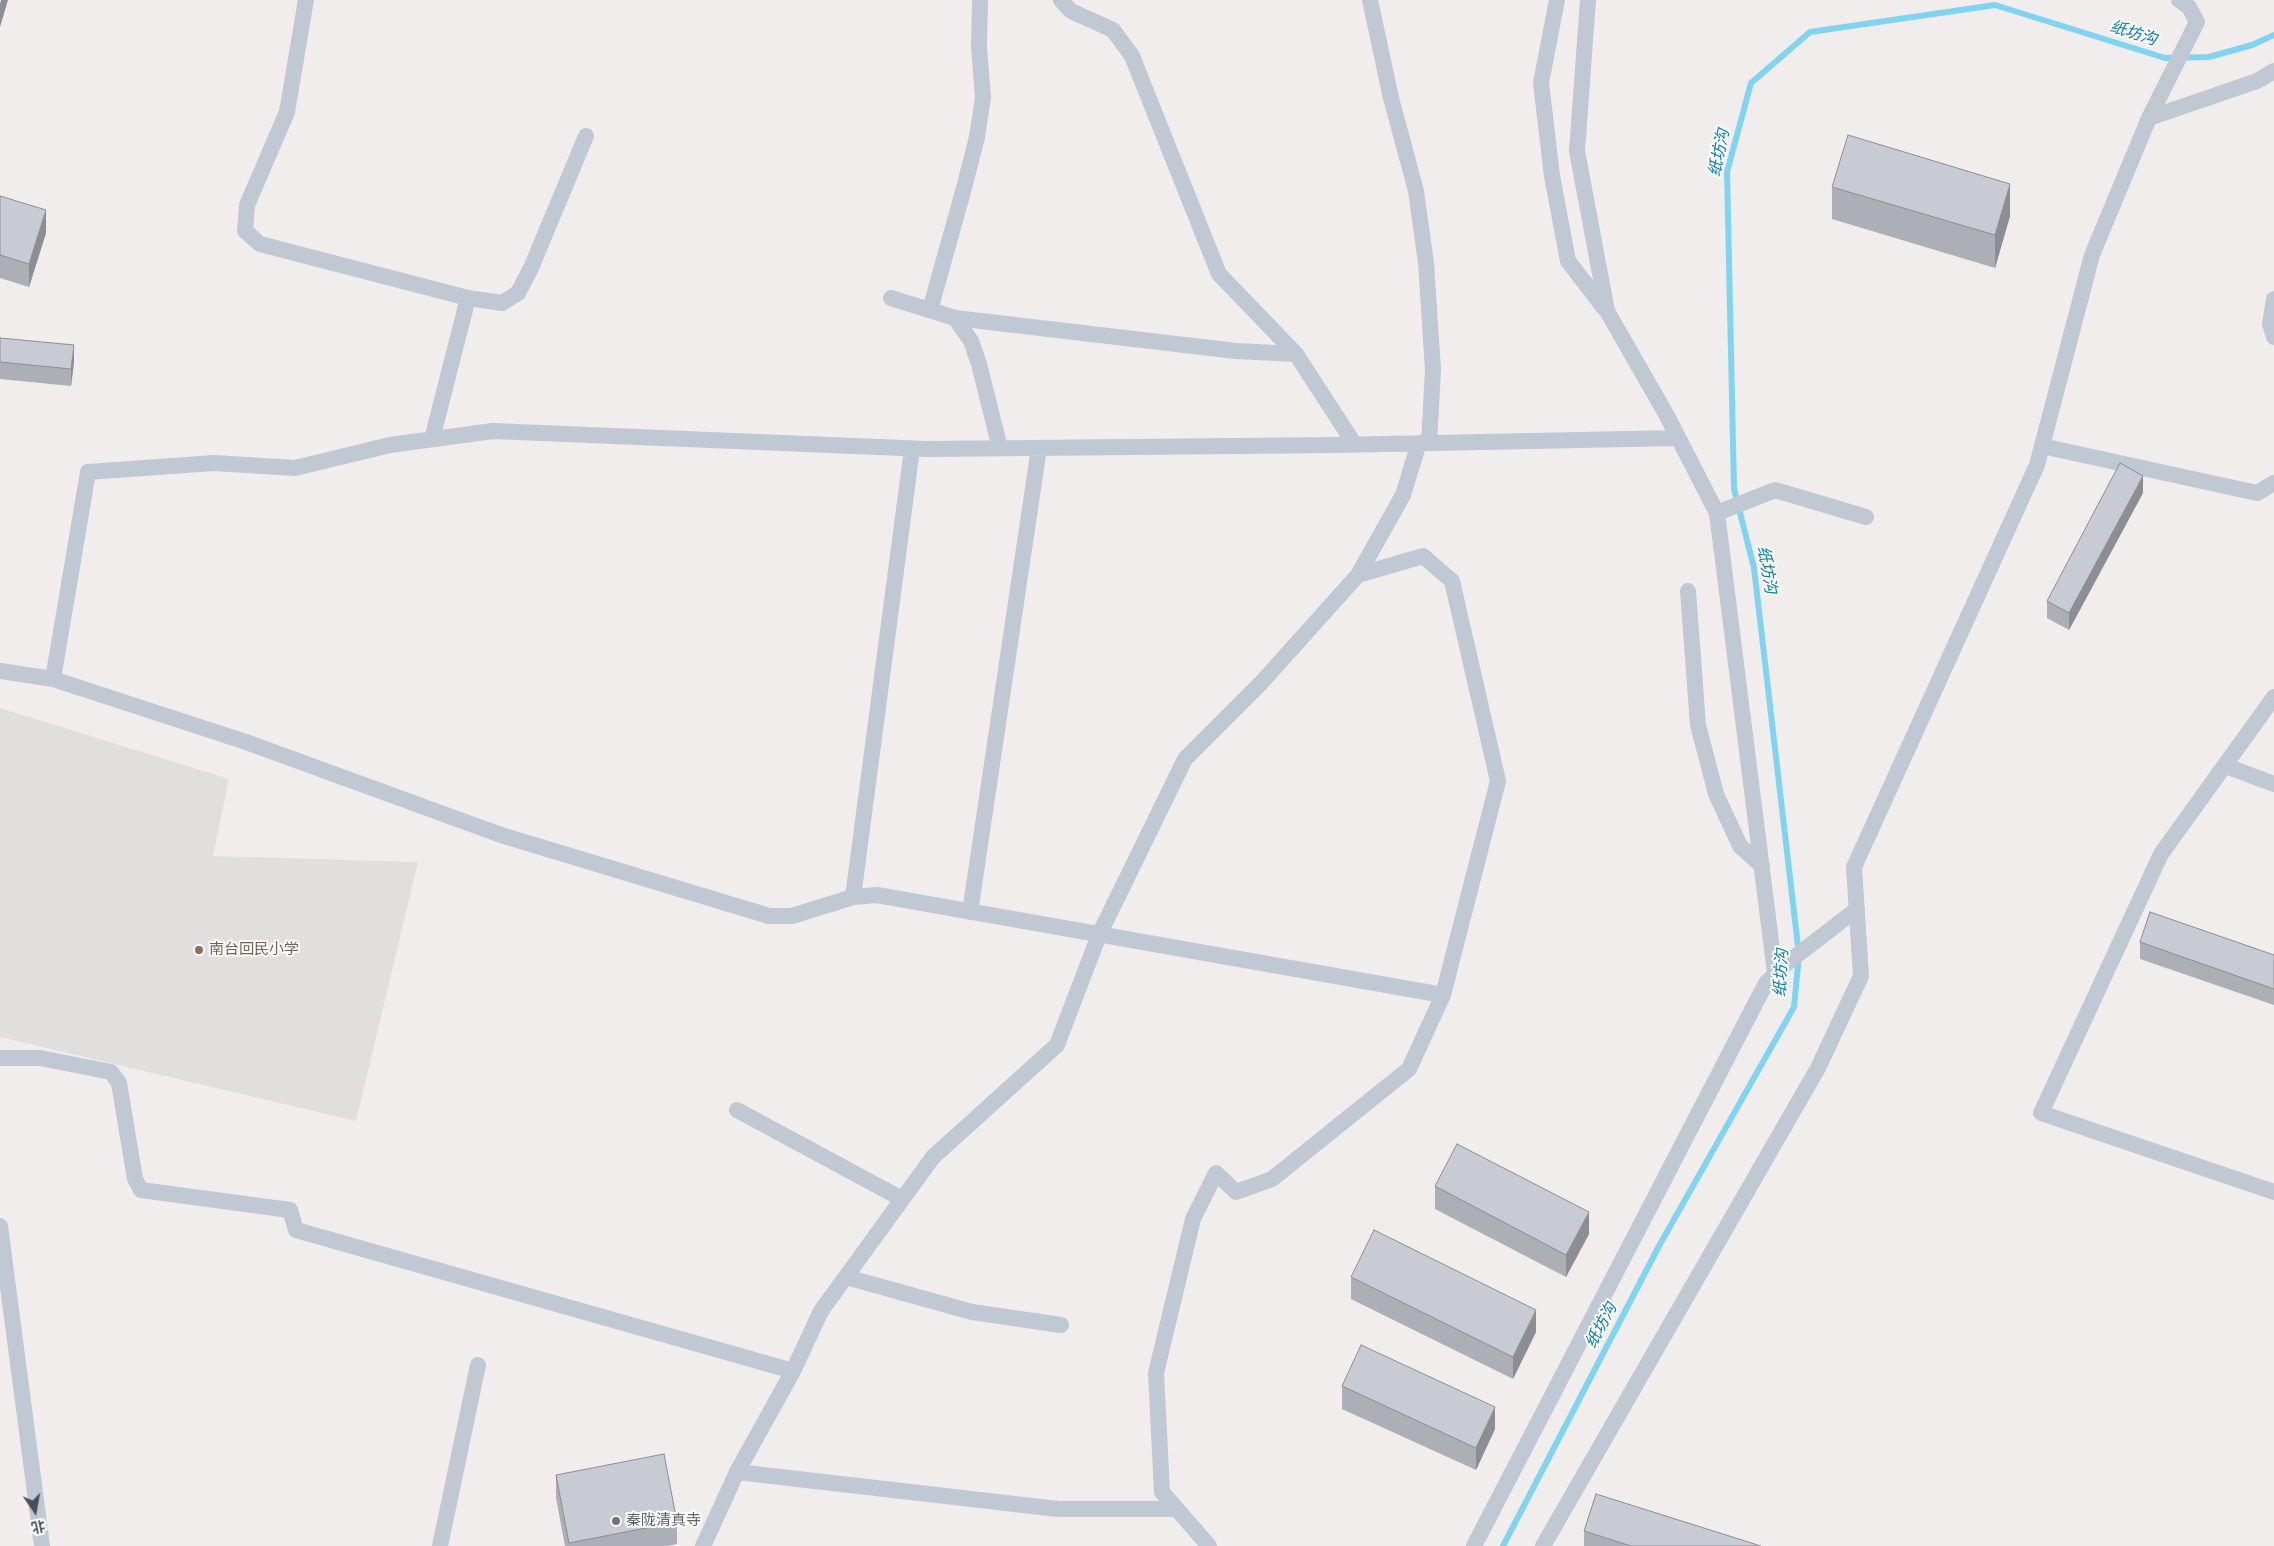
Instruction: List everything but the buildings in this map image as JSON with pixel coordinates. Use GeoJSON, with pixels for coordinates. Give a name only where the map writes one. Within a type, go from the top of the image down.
{"type":"FeatureCollection","features":[{"type":"Feature","properties":{"kind":"street"},"geometry":{"type":"LineString","coordinates":[[306,0],[286,112],[247,205],[245,231],[260,244],[468,298],[502,303],[518,293],[531,268],[586,136]]}},
{"type":"Feature","properties":{"kind":"street"},"geometry":{"type":"LineString","coordinates":[[930,310],[977,137],[983,98],[979,47],[980,0]]}},
{"type":"Feature","properties":{"kind":"street"},"geometry":{"type":"LineString","coordinates":[[1061,0],[1072,11],[1113,30],[1132,56],[1219,274],[1296,354],[1355,445]]}},
{"type":"Feature","properties":{"kind":"street"},"geometry":{"type":"LineString","coordinates":[[703,1546],[737,1472],[794,1371],[821,1311],[932,1157],[1057,1045],[1099,935],[1185,759],[1261,684],[1358,575],[1403,496],[1424,443],[1433,370],[1426,263],[1416,191],[1391,98],[1370,0]]}},
{"type":"Feature","properties":{"kind":"street"},"geometry":{"type":"LineString","coordinates":[[1557,0],[1541,82],[1552,176],[1568,261],[1607,311],[1678,438],[1717,513],[1762,866],[1781,968]]}},
{"type":"Feature","properties":{"kind":"street"},"geometry":{"type":"LineString","coordinates":[[1588,0],[1577,151],[1607,311]]}},
{"type":"Feature","properties":{"kind":"street"},"geometry":{"type":"LineString","coordinates":[[1543,1546],[1818,1068],[1861,976],[1854,867],[2033,474],[2092,255],[2149,118],[2197,22],[2189,7],[2179,0]]}},
{"type":"Feature","properties":{"kind":"street"},"geometry":{"type":"LineString","coordinates":[[2149,118],[2257,81],[2274,71]]}},
{"type":"Feature","properties":{"kind":"street"},"geometry":{"type":"LineString","coordinates":[[432,439],[468,298]]}},
{"type":"Feature","properties":{"kind":"street"},"geometry":{"type":"LineString","coordinates":[[891,298],[955,318],[1236,351],[1296,354]]}},
{"type":"Feature","properties":{"kind":"street"},"geometry":{"type":"LineString","coordinates":[[2274,299],[2270,324],[2274,337]]}},
{"type":"Feature","properties":{"kind":"street"},"geometry":{"type":"LineString","coordinates":[[955,318],[971,341],[980,364],[1000,448]]}},
{"type":"Feature","properties":{"kind":"street"},"geometry":{"type":"LineString","coordinates":[[53,679],[88,472],[214,463],[295,468],[390,445],[493,431],[912,448],[1355,445],[1678,438]]}},
{"type":"Feature","properties":{"kind":"street"},"geometry":{"type":"LineString","coordinates":[[2042,446],[2257,493],[2274,483]]}},
{"type":"Feature","properties":{"kind":"street"},"geometry":{"type":"LineString","coordinates":[[853,897],[912,448]]}},
{"type":"Feature","properties":{"kind":"street"},"geometry":{"type":"LineString","coordinates":[[970,912],[1039,448]]}},
{"type":"Feature","properties":{"kind":"street"},"geometry":{"type":"LineString","coordinates":[[1717,513],[1775,490],[1866,517]]}},
{"type":"Feature","properties":{"kind":"street"},"geometry":{"type":"LineString","coordinates":[[1209,1546],[1162,1492],[1156,1373],[1193,1219],[1216,1173],[1236,1192],[1272,1179],[1350,1119],[1409,1069],[1443,995],[1498,781],[1452,581],[1423,556],[1358,575]]}},
{"type":"Feature","properties":{"kind":"street"},"geometry":{"type":"LineString","coordinates":[[1688,592],[1698,725],[1714,785],[1740,846],[1762,866]]}},
{"type":"Feature","properties":{"kind":"street"},"geometry":{"type":"LineString","coordinates":[[0,671],[53,679],[246,742],[501,835],[770,916],[792,916],[853,897],[877,895],[1443,995]]}},
{"type":"Feature","properties":{"kind":"street"},"geometry":{"type":"LineString","coordinates":[[2274,697],[2161,854],[2042,1113],[2274,1192]]}},
{"type":"Feature","properties":{"kind":"street"},"geometry":{"type":"LineString","coordinates":[[2226,766],[2274,784]]}},
{"type":"Feature","properties":{"kind":"street"},"geometry":{"type":"LineString","coordinates":[[1474,1546],[1766,983],[1781,968],[1856,909]]}},
{"type":"Feature","properties":{"kind":"street"},"geometry":{"type":"LineString","coordinates":[[0,1058],[40,1058],[111,1072],[119,1083],[134,1179],[141,1190],[290,1210],[296,1230],[794,1371]]}},
{"type":"Feature","properties":{"kind":"street"},"geometry":{"type":"LineString","coordinates":[[738,1110],[902,1199]]}},
{"type":"Feature","properties":{"kind":"street"},"geometry":{"type":"LineString","coordinates":[[0,1226],[42,1546]]}},
{"type":"Feature","properties":{"kind":"street"},"geometry":{"type":"LineString","coordinates":[[846,1277],[972,1312],[1061,1325]]}},
{"type":"Feature","properties":{"kind":"street"},"geometry":{"type":"LineString","coordinates":[[440,1546],[478,1365]]}},
{"type":"Feature","properties":{"kind":"street"},"geometry":{"type":"LineString","coordinates":[[737,1472],[1058,1509],[1177,1509]]}},
{"type":"Feature","properties":{"kind":"shaded area","name":"南台回民小学"},"geometry":{"type":"Polygon","coordinates":[[[0,708],[229,779],[213,856],[418,862],[356,1121],[0,1037],[0,708]]]}},
{"type":"Feature","properties":{"kind":"waterway","name":"纸坊沟"},"geometry":{"type":"LineString","coordinates":[[1503,1546],[1659,1246],[1794,1007],[1799,955],[1754,568],[1734,489],[1727,172],[1751,83],[1810,32],[1995,5],[2165,58],[2209,57],[2252,45],[2274,35]]}},
{"type":"Feature","properties":{"kind":"place","name":"南台回民小学"},"geometry":{"type":"Point","coordinates":[199,950]}},
{"type":"Feature","properties":{"kind":"place","name":"秦陇清真寺"},"geometry":{"type":"Point","coordinates":[616,1521]}}]}
